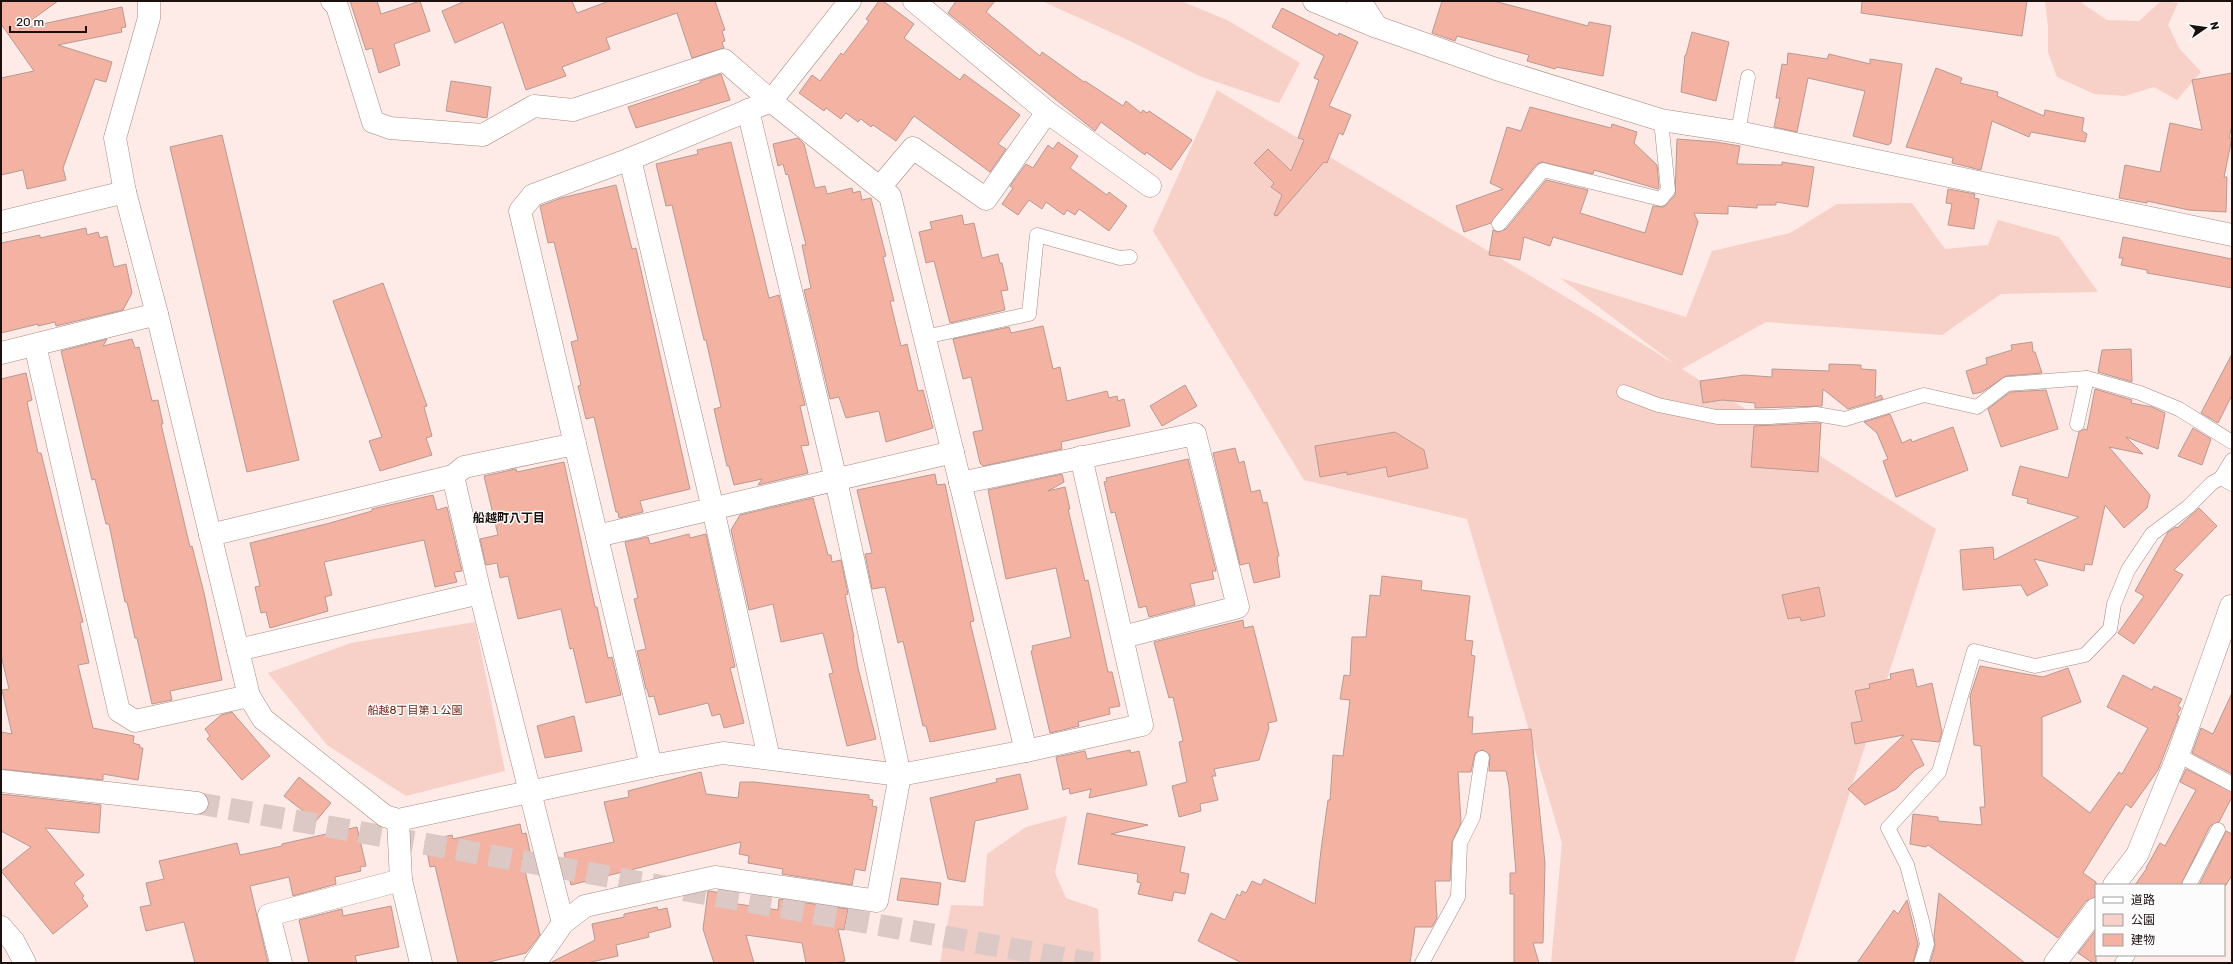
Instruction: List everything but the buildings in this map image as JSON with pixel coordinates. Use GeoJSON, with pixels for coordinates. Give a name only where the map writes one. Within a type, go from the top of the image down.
{"type":"FeatureCollection","features":[{"type":"Feature","properties":{"kind":"street"},"geometry":{"type":"LineString","coordinates":[[149,1],[149,18],[115,138],[125,192],[157,314],[249,696],[263,719],[384,816],[398,820],[651,766],[723,753],[900,775],[1026,751],[1142,724],[1081,457]]}},
{"type":"Feature","properties":{"kind":"street"},"geometry":{"type":"LineString","coordinates":[[332,1],[336,6],[373,122],[390,128],[483,135],[534,106],[573,110],[724,60],[771,101],[890,196],[1026,751]]}},
{"type":"Feature","properties":{"kind":"street"},"geometry":{"type":"LineString","coordinates":[[651,766],[520,211],[533,195],[630,159],[771,101],[850,1]]}},
{"type":"Feature","properties":{"kind":"street"},"geometry":{"type":"LineString","coordinates":[[914,1],[1047,112],[1150,186]]}},
{"type":"Feature","properties":{"kind":"street"},"geometry":{"type":"LineString","coordinates":[[1314,1],[1377,27],[1496,69],[1661,120],[1738,132],[2232,234]]}},
{"type":"Feature","properties":{"kind":"street"},"geometry":{"type":"LineString","coordinates":[[1358,1],[1362,4],[1377,27]]}},
{"type":"Feature","properties":{"kind":"street"},"geometry":{"type":"LineString","coordinates":[[535,963],[563,923],[585,906],[715,877],[877,900],[900,775],[836,480],[748,110]]}},
{"type":"Feature","properties":{"kind":"street"},"geometry":{"type":"LineString","coordinates":[[880,187],[913,148],[986,199],[1047,112]]}},
{"type":"Feature","properties":{"kind":"street"},"geometry":{"type":"LineString","coordinates":[[630,159],[713,509],[769,758]]}},
{"type":"Feature","properties":{"kind":"street"},"geometry":{"type":"LineString","coordinates":[[1,222],[125,192]]}},
{"type":"Feature","properties":{"kind":"street"},"geometry":{"type":"LineString","coordinates":[[1,353],[157,314]]}},
{"type":"Feature","properties":{"kind":"street"},"geometry":{"type":"LineString","coordinates":[[35,345],[119,711],[135,721],[249,696]]}},
{"type":"Feature","properties":{"kind":"street"},"geometry":{"type":"LineString","coordinates":[[960,483],[1196,434],[1238,607],[1123,637]]}},
{"type":"Feature","properties":{"kind":"street"},"geometry":{"type":"LineString","coordinates":[[210,535],[453,476],[464,467],[575,444]]}},
{"type":"Feature","properties":{"kind":"street"},"geometry":{"type":"LineString","coordinates":[[597,536],[953,452]]}},
{"type":"Feature","properties":{"kind":"street"},"geometry":{"type":"LineString","coordinates":[[453,476],[480,593],[563,923]]}},
{"type":"Feature","properties":{"kind":"street"},"geometry":{"type":"LineString","coordinates":[[238,650],[480,593]]}},
{"type":"Feature","properties":{"kind":"street"},"geometry":{"type":"LineString","coordinates":[[2115,884],[2137,855],[2178,755],[2231,606]]}},
{"type":"Feature","properties":{"kind":"street"},"geometry":{"type":"LineString","coordinates":[[1,781],[197,803]]}},
{"type":"Feature","properties":{"kind":"street"},"geometry":{"type":"LineString","coordinates":[[398,820],[401,880],[421,963]]}},
{"type":"Feature","properties":{"kind":"street"},"geometry":{"type":"LineString","coordinates":[[280,963],[269,915],[401,880]]}},
{"type":"Feature","properties":{"kind":"street"},"geometry":{"type":"LineString","coordinates":[[2055,963],[2095,910]]}},
{"type":"Feature","properties":{"kind":"street"},"geometry":{"type":"LineString","coordinates":[[1,927],[14,942],[25,963]]}},
{"type":"Feature","properties":{"kind":"lane"},"geometry":{"type":"LineString","coordinates":[[1738,132],[1748,77]]}},
{"type":"Feature","properties":{"kind":"lane"},"geometry":{"type":"LineString","coordinates":[[1499,224],[1543,170],[1660,199],[1668,190],[1661,120]]}},
{"type":"Feature","properties":{"kind":"lane"},"geometry":{"type":"LineString","coordinates":[[925,337],[1029,314],[1037,235],[1120,258],[1130,257]]}},
{"type":"Feature","properties":{"kind":"lane"},"geometry":{"type":"LineString","coordinates":[[2077,424],[2087,378]]}},
{"type":"Feature","properties":{"kind":"lane"},"geometry":{"type":"LineString","coordinates":[[1624,392],[1658,405],[1717,417],[1770,417],[1816,414],[1845,418],[1924,395],[1976,407],[2007,384],[2087,378],[2140,393],[2179,409],[2232,442]]}},
{"type":"Feature","properties":{"kind":"lane"},"geometry":{"type":"LineString","coordinates":[[1921,963],[1927,944],[1922,922],[1907,865],[1888,828],[1939,772],[1974,650],[2035,666],[2085,654],[2110,629],[2114,604],[2128,570],[2152,534],[2188,507],[2212,483],[2226,481],[2232,460]]}},
{"type":"Feature","properties":{"kind":"lane"},"geometry":{"type":"LineString","coordinates":[[2178,755],[2232,784]]}},
{"type":"Feature","properties":{"kind":"lane"},"geometry":{"type":"LineString","coordinates":[[1422,963],[1458,897],[1460,843],[1473,817],[1482,758]]}},
{"type":"Feature","properties":{"kind":"lane"},"geometry":{"type":"LineString","coordinates":[[2190,884],[2218,830]]}},
{"type":"Feature","properties":{"kind":"green space"},"geometry":{"type":"Polygon","coordinates":[[[1042,1],[1181,1],[1227,20],[1300,63],[1279,103],[1199,76],[1130,41],[1042,1]]]}},
{"type":"Feature","properties":{"kind":"green space"},"geometry":{"type":"Polygon","coordinates":[[[2045,1],[2082,1],[2083,4],[2107,20],[2139,21],[2161,1],[2178,3],[2168,25],[2179,48],[2201,72],[2177,100],[2154,87],[2125,96],[2094,94],[2057,77],[2048,52],[2048,27],[2045,1]]]}},
{"type":"Feature","properties":{"kind":"green space"},"geometry":{"type":"Polygon","coordinates":[[[1217,90],[1596,315],[1676,365],[1560,278],[1686,317],[1712,251],[1790,233],[1837,204],[1912,203],[1945,249],[1988,245],[1998,220],[2059,237],[2098,292],[2001,294],[1942,335],[1766,322],[1682,369],[1936,529],[1794,963],[1551,963],[1562,843],[1467,519],[1304,480],[1153,231],[1217,90]]]}},
{"type":"Feature","properties":{"kind":"green space","name":"船越8丁目第１公園"},"geometry":{"type":"Polygon","coordinates":[[[475,622],[505,771],[406,796],[327,745],[268,673],[351,643],[475,622]]]}},
{"type":"Feature","properties":{"kind":"green space"},"geometry":{"type":"Polygon","coordinates":[[[1067,816],[1055,873],[1066,898],[1098,909],[1101,958],[1099,963],[940,963],[951,905],[983,906],[987,854],[1026,827],[1067,816]]]}},
{"type":"Feature","properties":{"kind":"tunnel"},"geometry":{"type":"LineString","coordinates":[[197,803],[1092,963]]}},
{"type":"Feature","properties":{"kind":"district","name":"船越町八丁目"},"geometry":{"type":"Point","coordinates":[509,518]}}]}
